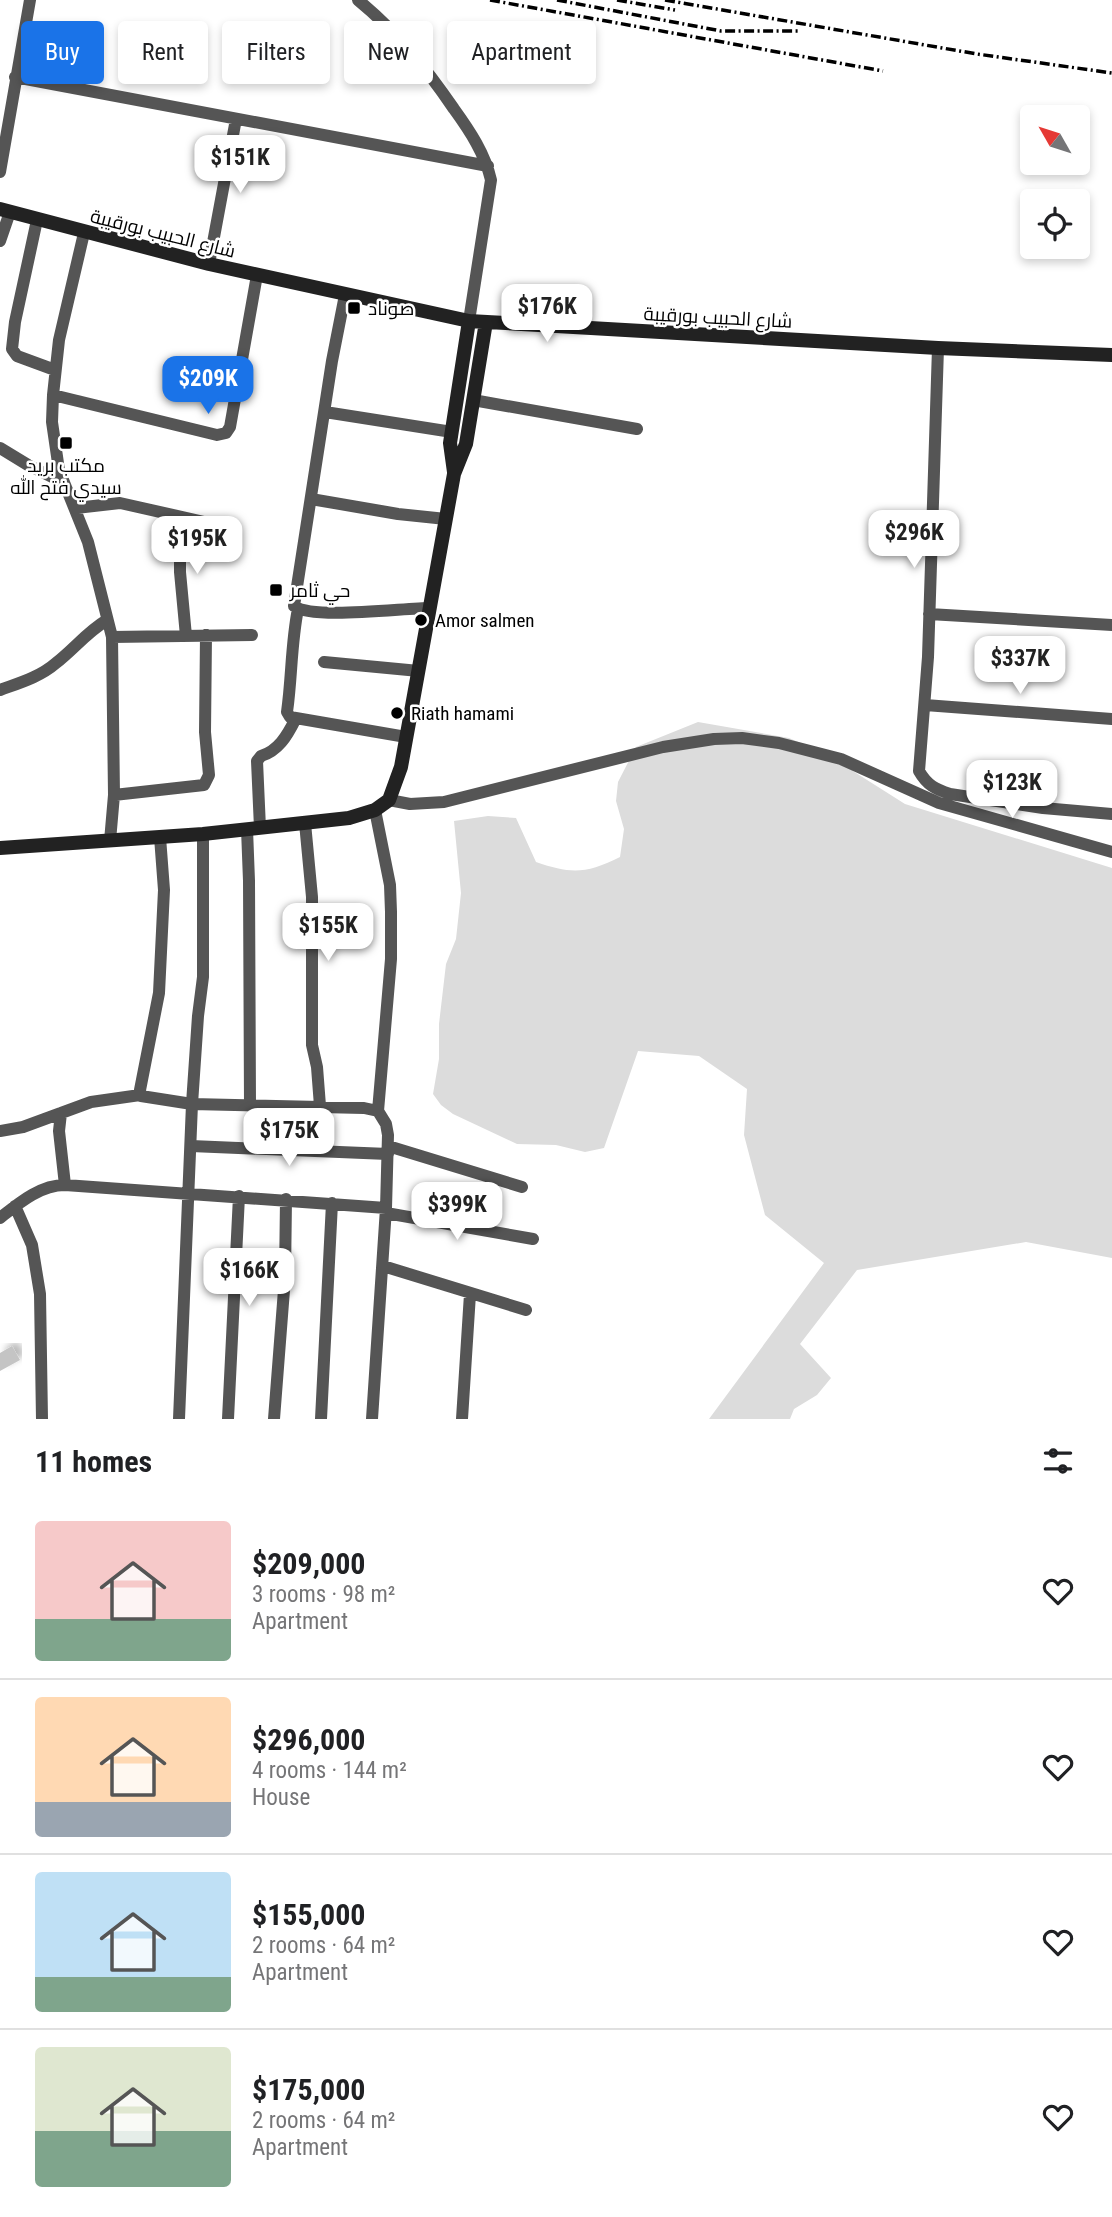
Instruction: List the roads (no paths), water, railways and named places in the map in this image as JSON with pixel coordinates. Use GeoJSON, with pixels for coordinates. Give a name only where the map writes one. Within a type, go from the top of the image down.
{"type":"FeatureCollection","features":[{"type":"Feature","properties":{"kind":"main road","name":"شارع الحبيب بورقيبة"},"geometry":{"type":"LineString","coordinates":[[5,211],[209,264],[469,321],[938,348],[1112,355]]}},
{"type":"Feature","properties":{"kind":"main road"},"geometry":{"type":"LineString","coordinates":[[454,474],[450,443],[469,321]]}},
{"type":"Feature","properties":{"kind":"main road"},"geometry":{"type":"LineString","coordinates":[[0,848],[203,834],[349,818],[375,810],[388,800],[401,767],[454,474],[466,444],[486,323]]}},
{"type":"Feature","properties":{"kind":"street"},"geometry":{"type":"LineString","coordinates":[[0,172],[30,0]]}},
{"type":"Feature","properties":{"kind":"street"},"geometry":{"type":"LineString","coordinates":[[358,0],[395,31],[426,67],[488,166],[491,180],[469,321]]}},
{"type":"Feature","properties":{"kind":"street"},"geometry":{"type":"LineString","coordinates":[[15,77],[488,166]]}},
{"type":"Feature","properties":{"kind":"street"},"geometry":{"type":"LineString","coordinates":[[209,264],[236,119]]}},
{"type":"Feature","properties":{"kind":"street"},"geometry":{"type":"LineString","coordinates":[[0,240],[5,211]]}},
{"type":"Feature","properties":{"kind":"street"},"geometry":{"type":"LineString","coordinates":[[37,220],[12,349],[14,353],[55,370]]}},
{"type":"Feature","properties":{"kind":"street"},"geometry":{"type":"LineString","coordinates":[[84,233],[59,340],[52,422],[57,460],[88,542],[112,637],[114,795],[110,841]]}},
{"type":"Feature","properties":{"kind":"street"},"geometry":{"type":"LineString","coordinates":[[53,395],[217,435],[226,433],[230,427],[257,275]]}},
{"type":"Feature","properties":{"kind":"street"},"geometry":{"type":"LineString","coordinates":[[345,295],[293,601],[298,609],[293,636],[293,671],[287,712],[295,720],[407,737]]}},
{"type":"Feature","properties":{"kind":"street"},"geometry":{"type":"LineString","coordinates":[[0,330],[13,334]]}},
{"type":"Feature","properties":{"kind":"street"},"geometry":{"type":"LineString","coordinates":[[938,348],[925,705],[919,771],[926,783],[950,794],[1043,808],[1112,814]]}},
{"type":"Feature","properties":{"kind":"street"},"geometry":{"type":"LineString","coordinates":[[473,400],[636,429]]}},
{"type":"Feature","properties":{"kind":"street"},"geometry":{"type":"LineString","coordinates":[[325,412],[452,432]]}},
{"type":"Feature","properties":{"kind":"street"},"geometry":{"type":"LineString","coordinates":[[2,451],[64,483]]}},
{"type":"Feature","properties":{"kind":"street"},"geometry":{"type":"LineString","coordinates":[[311,499],[446,519]]}},
{"type":"Feature","properties":{"kind":"street"},"geometry":{"type":"LineString","coordinates":[[76,508],[120,503],[212,524]]}},
{"type":"Feature","properties":{"kind":"street"},"geometry":{"type":"LineString","coordinates":[[180,517],[180,572],[186,636]]}},
{"type":"Feature","properties":{"kind":"street"},"geometry":{"type":"LineString","coordinates":[[298,609],[332,612],[430,608]]}},
{"type":"Feature","properties":{"kind":"street"},"geometry":{"type":"LineString","coordinates":[[929,614],[1112,625]]}},
{"type":"Feature","properties":{"kind":"street"},"geometry":{"type":"LineString","coordinates":[[0,690],[55,665],[83,636],[107,620]]}},
{"type":"Feature","properties":{"kind":"street"},"geometry":{"type":"LineString","coordinates":[[114,795],[204,785],[208,781],[205,732],[206,635]]}},
{"type":"Feature","properties":{"kind":"street"},"geometry":{"type":"LineString","coordinates":[[112,637],[252,635]]}},
{"type":"Feature","properties":{"kind":"street"},"geometry":{"type":"LineString","coordinates":[[324,662],[419,671]]}},
{"type":"Feature","properties":{"kind":"street"},"geometry":{"type":"LineString","coordinates":[[925,705],[1112,719]]}},
{"type":"Feature","properties":{"kind":"street"},"geometry":{"type":"LineString","coordinates":[[250,1105],[250,881],[257,761],[261,756],[270,754],[295,720]]}},
{"type":"Feature","properties":{"kind":"street"},"geometry":{"type":"LineString","coordinates":[[388,800],[428,804],[456,800],[689,742],[742,738],[779,743],[841,759],[939,803],[1112,852]]}},
{"type":"Feature","properties":{"kind":"street"},"geometry":{"type":"LineString","coordinates":[[372,1419],[388,1150],[386,1124],[379,1111],[391,959],[390,885],[375,810]]}},
{"type":"Feature","properties":{"kind":"street"},"geometry":{"type":"LineString","coordinates":[[305,823],[312,897],[312,1045],[320,1106]]}},
{"type":"Feature","properties":{"kind":"street"},"geometry":{"type":"LineString","coordinates":[[179,1419],[192,1104],[204,977],[203,834]]}},
{"type":"Feature","properties":{"kind":"street"},"geometry":{"type":"LineString","coordinates":[[140,1094],[159,993],[164,890],[160,837]]}},
{"type":"Feature","properties":{"kind":"street"},"geometry":{"type":"LineString","coordinates":[[0,1131],[11,1131],[91,1102],[140,1094],[143,1097],[192,1104],[320,1106],[379,1111]]}},
{"type":"Feature","properties":{"kind":"street"},"geometry":{"type":"LineString","coordinates":[[61,1113],[59,1131],[65,1185]]}},
{"type":"Feature","properties":{"kind":"street"},"geometry":{"type":"LineString","coordinates":[[191,1146],[388,1150],[522,1187]]}},
{"type":"Feature","properties":{"kind":"street"},"geometry":{"type":"LineString","coordinates":[[0,1218],[48,1187],[65,1185],[331,1203],[386,1210],[533,1239]]}},
{"type":"Feature","properties":{"kind":"street"},"geometry":{"type":"LineString","coordinates":[[228,1419],[239,1196]]}},
{"type":"Feature","properties":{"kind":"street"},"geometry":{"type":"LineString","coordinates":[[274,1419],[285,1277],[286,1199]]}},
{"type":"Feature","properties":{"kind":"street"},"geometry":{"type":"LineString","coordinates":[[321,1419],[331,1203]]}},
{"type":"Feature","properties":{"kind":"street"},"geometry":{"type":"LineString","coordinates":[[15,1206],[32,1245],[40,1294],[42,1419]]}},
{"type":"Feature","properties":{"kind":"street"},"geometry":{"type":"LineString","coordinates":[[383,1265],[526,1310]]}},
{"type":"Feature","properties":{"kind":"street"},"geometry":{"type":"LineString","coordinates":[[463,1419],[470,1294]]}},
{"type":"Feature","properties":{"kind":"railway"},"geometry":{"type":"LineString","coordinates":[[490,0],[883,71]]}},
{"type":"Feature","properties":{"kind":"railway"},"geometry":{"type":"LineString","coordinates":[[557,0],[721,31],[798,31]]}},
{"type":"Feature","properties":{"kind":"railway"},"geometry":{"type":"LineString","coordinates":[[617,0],[675,10]]}},
{"type":"Feature","properties":{"kind":"railway"},"geometry":{"type":"LineString","coordinates":[[665,0],[977,54],[1112,73]]}},
{"type":"Feature","properties":{"kind":"place","name":"صوناد"},"geometry":{"type":"Point","coordinates":[354,308]}},
{"type":"Feature","properties":{"kind":"place","name":"مكتب بريد سيدي فتح الله"},"geometry":{"type":"Point","coordinates":[66,443]}},
{"type":"Feature","properties":{"kind":"place","name":"حي ثامر"},"geometry":{"type":"Point","coordinates":[276,590]}},
{"type":"Feature","properties":{"kind":"place","name":"Amor salmen"},"geometry":{"type":"Point","coordinates":[421,620]}},
{"type":"Feature","properties":{"kind":"place","name":"Riath hamami"},"geometry":{"type":"Point","coordinates":[397,713]}}]}
